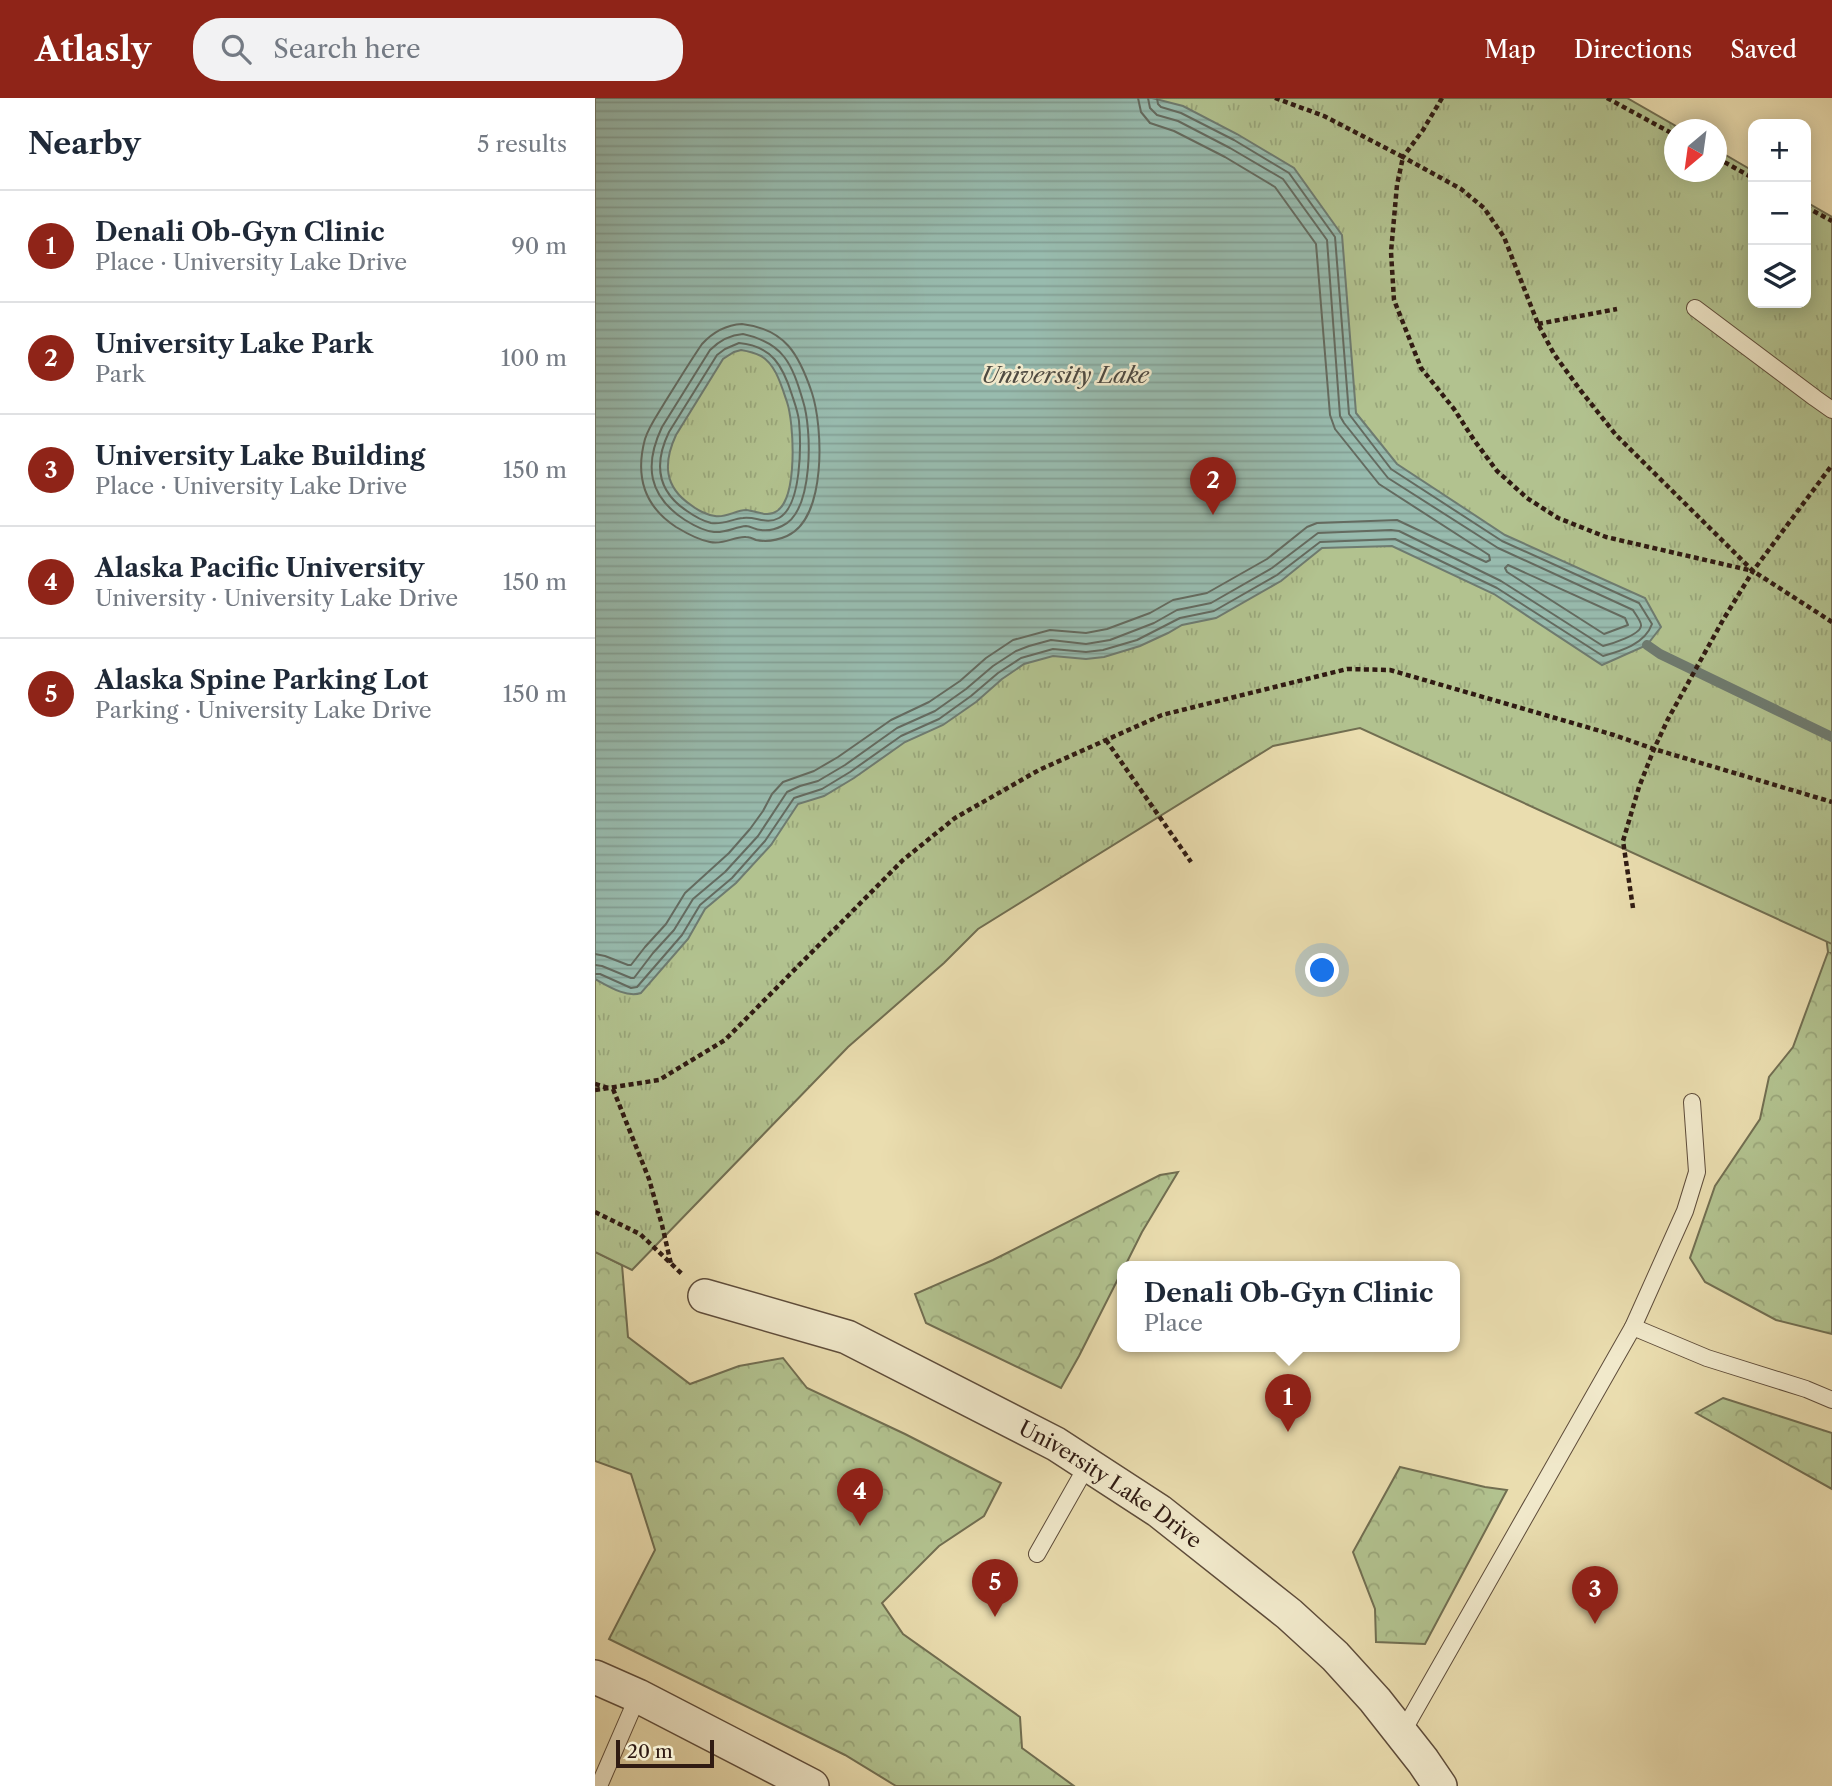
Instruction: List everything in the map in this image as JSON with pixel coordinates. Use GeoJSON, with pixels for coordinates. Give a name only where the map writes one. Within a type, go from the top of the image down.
{"type":"FeatureCollection","features":[{"type":"Feature","properties":{"kind":"street","name":"University Lake Drive"},"geometry":{"type":"LineString","coordinates":[[705,1296],[847,1337],[1056,1444],[1159,1511],[1289,1614],[1335,1656],[1402,1733],[1440,1786]]}},
{"type":"Feature","properties":{"kind":"street"},"geometry":{"type":"LineString","coordinates":[[595,1677],[638,1696],[812,1786]]}},
{"type":"Feature","properties":{"kind":"lane"},"geometry":{"type":"LineString","coordinates":[[1695,308],[1832,410]]}},
{"type":"Feature","properties":{"kind":"lane"},"geometry":{"type":"LineString","coordinates":[[1402,1733],[1633,1327],[1685,1211],[1697,1172],[1692,1102]]}},
{"type":"Feature","properties":{"kind":"lane"},"geometry":{"type":"LineString","coordinates":[[1633,1327],[1707,1357],[1832,1400]]}},
{"type":"Feature","properties":{"kind":"lane"},"geometry":{"type":"LineString","coordinates":[[1806,1389],[1832,1391]]}},
{"type":"Feature","properties":{"kind":"lane"},"geometry":{"type":"LineString","coordinates":[[1037,1554],[1088,1464]]}},
{"type":"Feature","properties":{"kind":"lane"},"geometry":{"type":"LineString","coordinates":[[599,1786],[638,1696]]}},
{"type":"Feature","properties":{"kind":"path"},"geometry":{"type":"LineString","coordinates":[[1275,98],[1324,116],[1403,157],[1461,189],[1484,208],[1504,237],[1538,324],[1554,354],[1616,435],[1753,571],[1832,622]]}},
{"type":"Feature","properties":{"kind":"path"},"geometry":{"type":"LineString","coordinates":[[1442,98],[1403,157],[1397,186],[1391,252],[1394,300],[1421,368],[1454,409],[1497,471],[1527,498],[1558,518],[1606,537],[1753,571]]}},
{"type":"Feature","properties":{"kind":"path"},"geometry":{"type":"LineString","coordinates":[[1607,98],[1664,129]]}},
{"type":"Feature","properties":{"kind":"path"},"geometry":{"type":"LineString","coordinates":[[1727,164],[1748,175]]}},
{"type":"Feature","properties":{"kind":"path"},"geometry":{"type":"LineString","coordinates":[[1811,210],[1832,222]]}},
{"type":"Feature","properties":{"kind":"path"},"geometry":{"type":"LineString","coordinates":[[1538,324],[1617,309]]}},
{"type":"Feature","properties":{"kind":"path"},"geometry":{"type":"LineString","coordinates":[[1633,908],[1623,841],[1654,749],[1723,620],[1753,571],[1832,465]]}},
{"type":"Feature","properties":{"kind":"path"},"geometry":{"type":"LineString","coordinates":[[595,1090],[659,1080],[725,1041],[903,860],[955,818],[1038,770],[1162,715],[1347,669],[1390,670],[1832,802]]}},
{"type":"Feature","properties":{"kind":"path"},"geometry":{"type":"LineString","coordinates":[[1106,740],[1191,862]]}},
{"type":"Feature","properties":{"kind":"path"},"geometry":{"type":"LineString","coordinates":[[595,1084],[613,1089]]}},
{"type":"Feature","properties":{"kind":"path"},"geometry":{"type":"LineString","coordinates":[[613,1089],[649,1179],[671,1264]]}},
{"type":"Feature","properties":{"kind":"path"},"geometry":{"type":"LineString","coordinates":[[595,1212],[640,1234],[705,1296]]}},
{"type":"Feature","properties":{"kind":"green space"},"geometry":{"type":"Polygon","coordinates":[[[595,98],[1627,98],[1664,119],[1664,182],[1727,182],[1727,156],[1748,168],[1748,308],[1811,308],[1811,205],[1832,217],[1832,944],[1360,728],[1273,746],[978,929],[944,963],[848,1047],[632,1270],[595,1252],[595,98]]]}},
{"type":"Feature","properties":{"kind":"green space"},"geometry":{"type":"Polygon","coordinates":[[[1832,649],[1832,1334],[1776,1320],[1705,1282],[1690,1258],[1715,1186],[1760,1119],[1769,1077],[1793,1047],[1828,952],[1824,920],[1832,649]]]}},
{"type":"Feature","properties":{"kind":"green space"},"geometry":{"type":"Polygon","coordinates":[[[1178,1172],[1128,1261],[1117,1261],[1117,1281],[1061,1388],[926,1323],[915,1294],[993,1260],[1160,1175],[1178,1172]]]}},
{"type":"Feature","properties":{"kind":"green space"},"geometry":{"type":"Polygon","coordinates":[[[595,1252],[622,1265],[628,1337],[690,1384],[739,1366],[783,1358],[807,1388],[1001,1483],[984,1516],[939,1546],[882,1603],[903,1634],[1020,1717],[1022,1748],[1074,1786],[896,1786],[845,1755],[609,1639],[655,1550],[631,1474],[595,1461],[595,1252]]]}},
{"type":"Feature","properties":{"kind":"green space"},"geometry":{"type":"Polygon","coordinates":[[[1723,1398],[1832,1433],[1832,1489],[1696,1413],[1723,1398]]]}},
{"type":"Feature","properties":{"kind":"green space"},"geometry":{"type":"Polygon","coordinates":[[[1400,1467],[1507,1490],[1425,1644],[1376,1642],[1375,1609],[1353,1552],[1400,1467]]]}},
{"type":"Feature","properties":{"kind":"water","name":"University Lake"},"geometry":{"type":"Polygon","coordinates":[[[595,98],[1152,98],[1183,106],[1294,168],[1342,235],[1356,413],[1397,464],[1505,535],[1645,598],[1661,627],[1647,645],[1602,665],[1494,594],[1392,546],[1322,548],[1281,581],[1216,618],[1182,625],[1140,646],[1104,657],[1086,659],[1053,656],[1024,664],[943,725],[905,742],[824,796],[798,804],[771,845],[736,883],[705,909],[688,939],[641,993],[623,993],[595,979],[595,98]],[[741,350],[723,359],[676,435],[669,455],[668,474],[675,490],[693,507],[712,515],[723,516],[746,510],[773,513],[784,503],[791,476],[791,426],[787,402],[778,377],[771,365],[761,356],[741,350]]]}},
{"type":"Feature","properties":{"kind":"waterway"},"geometry":{"type":"LineString","coordinates":[[1647,645],[1660,654],[1832,737]]}},
{"type":"Feature","properties":{"kind":"place","name":"University Lake Park"},"geometry":{"type":"Point","coordinates":[1213,515]}},
{"type":"Feature","properties":{"kind":"place","name":"Denali Ob-Gyn Clinic"},"geometry":{"type":"Point","coordinates":[1288,1432]}},
{"type":"Feature","properties":{"kind":"place","name":"Alaska Pacific University"},"geometry":{"type":"Point","coordinates":[860,1526]}},
{"type":"Feature","properties":{"kind":"place","name":"Alaska Spine Parking Lot"},"geometry":{"type":"Point","coordinates":[995,1617]}},
{"type":"Feature","properties":{"kind":"place","name":"University Lake Building"},"geometry":{"type":"Point","coordinates":[1595,1624]}}]}
